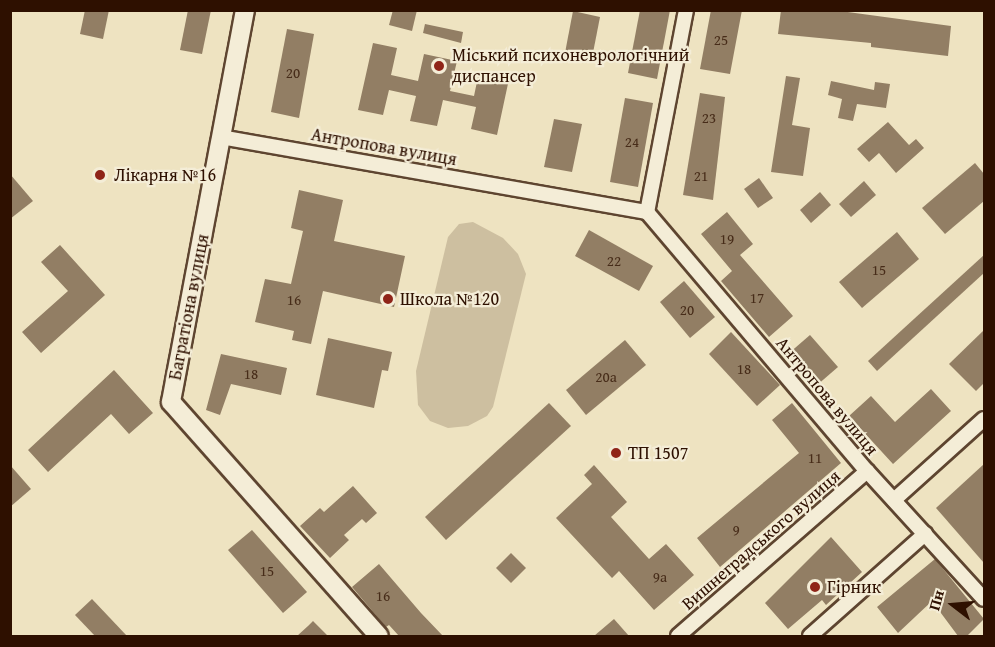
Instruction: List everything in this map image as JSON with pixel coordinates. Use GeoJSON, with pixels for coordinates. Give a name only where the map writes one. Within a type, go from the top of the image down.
{"type":"FeatureCollection","features":[{"type":"Feature","properties":{"kind":"street","name":"Багратіона вулиця"},"geometry":{"type":"LineString","coordinates":[[245,10],[171,402],[379,636]]}},
{"type":"Feature","properties":{"kind":"street"},"geometry":{"type":"LineString","coordinates":[[647,212],[686,10]]}},
{"type":"Feature","properties":{"kind":"street","name":"Антропова вулиця"},"geometry":{"type":"LineString","coordinates":[[221,136],[647,212],[867,471],[984,599]]}},
{"type":"Feature","properties":{"kind":"street"},"geometry":{"type":"LineString","coordinates":[[894,500],[984,419]]}},
{"type":"Feature","properties":{"kind":"street","name":"Вишнеградського вулиця"},"geometry":{"type":"LineString","coordinates":[[678,636],[867,471]]}},
{"type":"Feature","properties":{"kind":"street"},"geometry":{"type":"LineString","coordinates":[[810,636],[925,534]]}},
{"type":"Feature","properties":{"kind":"shaded area"},"geometry":{"type":"Polygon","coordinates":[[[473,222],[503,238],[518,254],[526,274],[493,407],[487,416],[468,426],[448,428],[430,421],[418,405],[416,371],[448,237],[459,224],[473,222]]]}},
{"type":"Feature","properties":{"kind":"building"},"geometry":{"type":"Polygon","coordinates":[[[85,10],[109,10],[103,39],[80,34],[85,10]]]}},
{"type":"Feature","properties":{"kind":"building"},"geometry":{"type":"Polygon","coordinates":[[[188,10],[211,10],[202,54],[180,50],[188,10]]]}},
{"type":"Feature","properties":{"kind":"building"},"geometry":{"type":"Polygon","coordinates":[[[393,10],[417,10],[412,31],[389,25],[393,10]]]}},
{"type":"Feature","properties":{"kind":"building"},"geometry":{"type":"Polygon","coordinates":[[[640,10],[670,10],[657,79],[628,73],[640,10]]]}},
{"type":"Feature","properties":{"kind":"building"},"geometry":{"type":"Polygon","coordinates":[[[711,10],[742,10],[730,74],[700,69],[711,10]]]}},
{"type":"Feature","properties":{"kind":"building"},"geometry":{"type":"Polygon","coordinates":[[[781,10],[833,10],[951,26],[948,56],[871,47],[871,43],[778,34],[781,10]]]}},
{"type":"Feature","properties":{"kind":"building"},"geometry":{"type":"Polygon","coordinates":[[[573,11],[600,17],[591,63],[564,58],[573,11]]]}},
{"type":"Feature","properties":{"kind":"building"},"geometry":{"type":"Polygon","coordinates":[[[425,24],[463,32],[461,43],[423,33],[425,24]]]}},
{"type":"Feature","properties":{"kind":"building"},"geometry":{"type":"Polygon","coordinates":[[[287,29],[314,34],[299,118],[271,112],[287,29]]]}},
{"type":"Feature","properties":{"kind":"building"},"geometry":{"type":"Polygon","coordinates":[[[373,43],[397,48],[391,75],[418,81],[424,54],[457,61],[450,91],[474,96],[479,72],[509,79],[497,135],[471,129],[476,107],[443,100],[437,126],[410,121],[416,96],[389,90],[383,115],[358,110],[373,43]]]}},
{"type":"Feature","properties":{"kind":"building"},"geometry":{"type":"Polygon","coordinates":[[[786,76],[800,78],[792,125],[810,128],[803,176],[771,172],[786,76]]]}},
{"type":"Feature","properties":{"kind":"building"},"geometry":{"type":"Polygon","coordinates":[[[831,81],[874,90],[875,82],[890,84],[886,108],[857,104],[853,121],[838,118],[842,99],[828,95],[831,81]]]}},
{"type":"Feature","properties":{"kind":"building"},"geometry":{"type":"Polygon","coordinates":[[[700,93],[725,97],[713,200],[683,195],[700,93]]]}},
{"type":"Feature","properties":{"kind":"building"},"geometry":{"type":"Polygon","coordinates":[[[625,98],[653,103],[638,187],[610,182],[625,98]]]}},
{"type":"Feature","properties":{"kind":"building"},"geometry":{"type":"Polygon","coordinates":[[[554,119],[582,124],[572,172],[544,167],[554,119]]]}},
{"type":"Feature","properties":{"kind":"building"},"geometry":{"type":"Polygon","coordinates":[[[888,122],[909,145],[916,139],[924,148],[896,173],[879,153],[869,162],[857,149],[888,122]]]}},
{"type":"Feature","properties":{"kind":"building"},"geometry":{"type":"Polygon","coordinates":[[[975,163],[984,174],[984,201],[945,234],[922,208],[975,163]]]}},
{"type":"Feature","properties":{"kind":"building"},"geometry":{"type":"Polygon","coordinates":[[[10,174],[33,201],[10,219],[10,174]]]}},
{"type":"Feature","properties":{"kind":"building"},"geometry":{"type":"Polygon","coordinates":[[[759,178],[773,198],[758,208],[744,189],[759,178]]]}},
{"type":"Feature","properties":{"kind":"building"},"geometry":{"type":"Polygon","coordinates":[[[864,181],[876,195],[851,217],[839,204],[864,181]]]}},
{"type":"Feature","properties":{"kind":"building"},"geometry":{"type":"Polygon","coordinates":[[[299,190],[343,200],[334,241],[405,256],[394,307],[323,291],[311,344],[292,340],[294,331],[255,322],[265,279],[291,284],[303,231],[291,228],[299,190]]]}},
{"type":"Feature","properties":{"kind":"building"},"geometry":{"type":"Polygon","coordinates":[[[820,192],[831,205],[811,223],[800,210],[820,192]]]}},
{"type":"Feature","properties":{"kind":"building"},"geometry":{"type":"Polygon","coordinates":[[[727,212],[753,244],[740,255],[793,316],[769,337],[721,281],[732,271],[701,234],[727,212]]]}},
{"type":"Feature","properties":{"kind":"building"},"geometry":{"type":"Polygon","coordinates":[[[589,230],[653,266],[639,291],[575,256],[589,230]]]}},
{"type":"Feature","properties":{"kind":"building"},"geometry":{"type":"Polygon","coordinates":[[[897,232],[919,259],[862,308],[839,282],[897,232]]]}},
{"type":"Feature","properties":{"kind":"building"},"geometry":{"type":"Polygon","coordinates":[[[60,245],[105,295],[41,353],[22,332],[68,291],[41,262],[60,245]]]}},
{"type":"Feature","properties":{"kind":"building"},"geometry":{"type":"Polygon","coordinates":[[[984,255],[984,273],[877,371],[868,361],[984,255]]]}},
{"type":"Feature","properties":{"kind":"building"},"geometry":{"type":"Polygon","coordinates":[[[684,281],[715,317],[690,338],[660,302],[684,281]]]}},
{"type":"Feature","properties":{"kind":"building"},"geometry":{"type":"Polygon","coordinates":[[[984,330],[984,383],[976,391],[949,364],[984,330]]]}},
{"type":"Feature","properties":{"kind":"building"},"geometry":{"type":"Polygon","coordinates":[[[731,332],[780,385],[757,406],[709,354],[731,332]]]}},
{"type":"Feature","properties":{"kind":"building"},"geometry":{"type":"Polygon","coordinates":[[[810,335],[838,367],[816,386],[788,354],[810,335]]]}},
{"type":"Feature","properties":{"kind":"building"},"geometry":{"type":"Polygon","coordinates":[[[328,338],[392,352],[388,371],[382,370],[374,408],[316,395],[328,338]]]}},
{"type":"Feature","properties":{"kind":"building"},"geometry":{"type":"Polygon","coordinates":[[[625,340],[646,365],[586,415],[566,390],[625,340]]]}},
{"type":"Feature","properties":{"kind":"building"},"geometry":{"type":"Polygon","coordinates":[[[221,354],[287,368],[281,395],[231,384],[220,415],[206,410],[221,354]]]}},
{"type":"Feature","properties":{"kind":"building"},"geometry":{"type":"Polygon","coordinates":[[[114,370],[153,413],[129,434],[111,414],[48,472],[28,450],[114,370]]]}},
{"type":"Feature","properties":{"kind":"building"},"geometry":{"type":"Polygon","coordinates":[[[931,389],[951,411],[893,464],[849,416],[871,396],[895,422],[931,389]]]}},
{"type":"Feature","properties":{"kind":"building"},"geometry":{"type":"Polygon","coordinates":[[[549,403],[571,426],[446,540],[425,517],[549,403]]]}},
{"type":"Feature","properties":{"kind":"building"},"geometry":{"type":"Polygon","coordinates":[[[792,403],[841,463],[720,567],[697,538],[799,453],[772,420],[792,403]]]}},
{"type":"Feature","properties":{"kind":"building"},"geometry":{"type":"Polygon","coordinates":[[[984,464],[984,563],[936,508],[984,464]]]}},
{"type":"Feature","properties":{"kind":"building"},"geometry":{"type":"Polygon","coordinates":[[[10,465],[31,489],[10,507],[10,465]]]}},
{"type":"Feature","properties":{"kind":"building"},"geometry":{"type":"Polygon","coordinates":[[[594,465],[627,502],[611,517],[649,559],[666,544],[694,575],[654,610],[619,571],[612,578],[556,518],[592,484],[584,475],[594,465]]]}},
{"type":"Feature","properties":{"kind":"building"},"geometry":{"type":"Polygon","coordinates":[[[353,486],[377,513],[366,523],[362,519],[344,535],[349,540],[330,558],[300,526],[320,508],[324,512],[353,486]]]}},
{"type":"Feature","properties":{"kind":"building"},"geometry":{"type":"Polygon","coordinates":[[[252,530],[307,592],[283,613],[228,550],[252,530]]]}},
{"type":"Feature","properties":{"kind":"building","name":"Гірник"},"geometry":{"type":"Polygon","coordinates":[[[831,537],[862,572],[826,605],[822,600],[788,629],[765,603],[831,537]]]}},
{"type":"Feature","properties":{"kind":"building"},"geometry":{"type":"Polygon","coordinates":[[[511,553],[526,568],[511,583],[496,568],[511,553]]]}},
{"type":"Feature","properties":{"kind":"building"},"geometry":{"type":"Polygon","coordinates":[[[935,559],[984,619],[967,636],[958,636],[932,601],[898,633],[877,607],[935,559]]]}},
{"type":"Feature","properties":{"kind":"building"},"geometry":{"type":"Polygon","coordinates":[[[379,564],[443,636],[399,636],[389,625],[386,627],[352,587],[379,564]]]}},
{"type":"Feature","properties":{"kind":"building"},"geometry":{"type":"Polygon","coordinates":[[[92,599],[127,636],[95,636],[75,615],[92,599]]]}},
{"type":"Feature","properties":{"kind":"building"},"geometry":{"type":"Polygon","coordinates":[[[614,619],[629,636],[594,636],[614,619]]]}},
{"type":"Feature","properties":{"kind":"building"},"geometry":{"type":"Polygon","coordinates":[[[313,621],[328,636],[297,636],[308,626],[313,621]]]}},
{"type":"Feature","properties":{"kind":"place","name":"Міський психоневрологічний диспансер"},"geometry":{"type":"Point","coordinates":[439,66]}},
{"type":"Feature","properties":{"kind":"place","name":"Лікарня №16"},"geometry":{"type":"Point","coordinates":[100,175]}},
{"type":"Feature","properties":{"kind":"place","name":"Школа №120"},"geometry":{"type":"Point","coordinates":[388,299]}},
{"type":"Feature","properties":{"kind":"place","name":"ТП 1507"},"geometry":{"type":"Point","coordinates":[616,453]}},
{"type":"Feature","properties":{"kind":"place","name":"Гірник"},"geometry":{"type":"Point","coordinates":[815,587]}}]}
